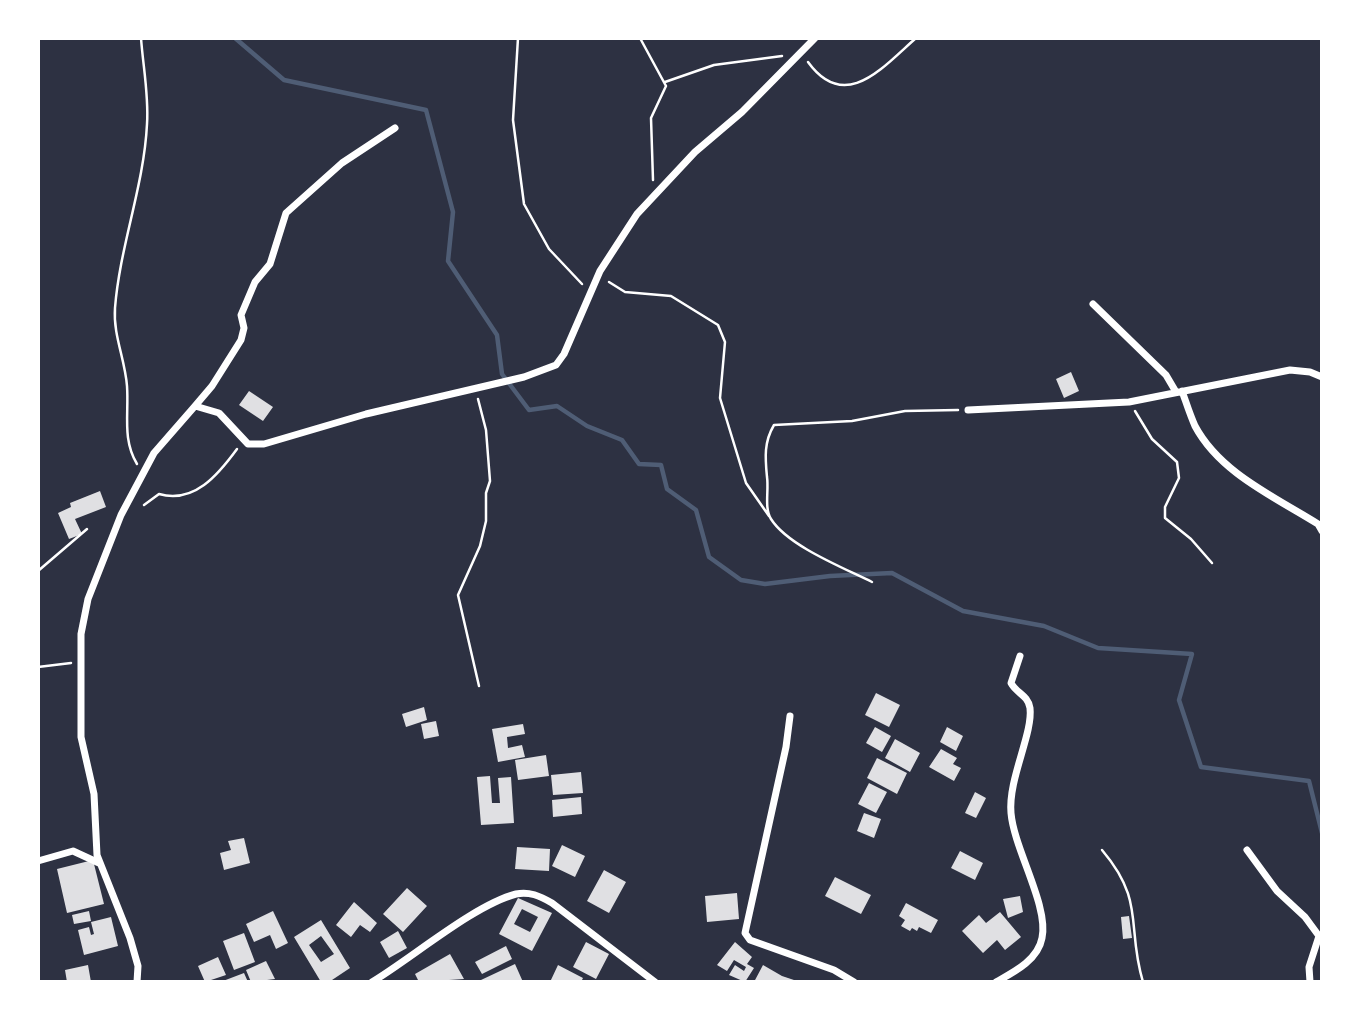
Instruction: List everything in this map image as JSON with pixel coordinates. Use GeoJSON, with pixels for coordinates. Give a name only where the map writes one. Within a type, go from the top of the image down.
{"type":"FeatureCollection","features":[{"type":"Feature","properties":{"kind":"street"},"geometry":{"type":"LineString","coordinates":[[195,406],[219,414],[243,441],[264,444],[366,414],[524,377],[556,365],[564,355],[600,271],[637,214],[710,137],[742,113],[816,38]]}},
{"type":"Feature","properties":{"kind":"street"},"geometry":{"type":"LineString","coordinates":[[137,982],[138,966],[132,946],[100,863],[94,794],[80,737],[81,634],[88,599],[116,527],[142,473],[163,441],[212,386],[241,340],[244,328],[242,316],[255,282],[270,264],[286,213],[342,163],[395,128]]}},
{"type":"Feature","properties":{"kind":"street"},"geometry":{"type":"LineString","coordinates":[[1093,304],[1166,375],[1179,391],[1207,444],[1259,488],[1318,524],[1321,531]]}},
{"type":"Feature","properties":{"kind":"street"},"geometry":{"type":"LineString","coordinates":[[968,410],[1129,402],[1290,370],[1310,372],[1321,377]]}},
{"type":"Feature","properties":{"kind":"street"},"geometry":{"type":"LineString","coordinates":[[996,982],[1026,963],[1042,940],[1041,918],[1015,835],[1011,812],[1015,774],[1031,710],[1025,697],[1011,683],[1020,656]]}},
{"type":"Feature","properties":{"kind":"street"},"geometry":{"type":"LineString","coordinates":[[790,716],[786,747],[745,933],[750,940],[834,970],[854,982]]}},
{"type":"Feature","properties":{"kind":"street"},"geometry":{"type":"LineString","coordinates":[[1247,850],[1277,891],[1305,917],[1319,936],[1309,967],[1310,982]]}},
{"type":"Feature","properties":{"kind":"street"},"geometry":{"type":"LineString","coordinates":[[38,861],[73,851],[100,863]]}},
{"type":"Feature","properties":{"kind":"street"},"geometry":{"type":"LineString","coordinates":[[372,982],[478,911],[526,893],[535,894],[552,903],[655,982]]}},
{"type":"Feature","properties":{"kind":"path"},"geometry":{"type":"LineString","coordinates":[[141,38],[148,122],[123,247],[115,332],[127,383],[127,442],[142,473]]}},
{"type":"Feature","properties":{"kind":"path"},"geometry":{"type":"LineString","coordinates":[[518,38],[513,121],[524,204],[549,249],[590,293]]}},
{"type":"Feature","properties":{"kind":"path"},"geometry":{"type":"LineString","coordinates":[[640,38],[665,82]]}},
{"type":"Feature","properties":{"kind":"path"},"geometry":{"type":"LineString","coordinates":[[651,188],[651,118],[665,82],[714,65],[801,52],[826,81],[838,85],[852,85],[863,82],[916,38]]}},
{"type":"Feature","properties":{"kind":"path"},"geometry":{"type":"LineString","coordinates":[[600,271],[612,285],[625,292],[671,296],[718,325],[725,342],[720,398],[746,483],[783,533],[826,560],[872,582]]}},
{"type":"Feature","properties":{"kind":"path"},"geometry":{"type":"LineString","coordinates":[[475,387],[486,430],[491,470],[480,546],[458,595],[480,686]]}},
{"type":"Feature","properties":{"kind":"path"},"geometry":{"type":"LineString","coordinates":[[1129,402],[1152,439],[1177,462],[1179,478],[1165,507],[1165,518],[1191,539],[1212,563]]}},
{"type":"Feature","properties":{"kind":"path"},"geometry":{"type":"LineString","coordinates":[[770,518],[767,504],[766,438],[774,425],[852,421],[905,411],[968,410]]}},
{"type":"Feature","properties":{"kind":"path"},"geometry":{"type":"LineString","coordinates":[[144,505],[159,494],[176,498],[205,485],[221,471],[243,441]]}},
{"type":"Feature","properties":{"kind":"path"},"geometry":{"type":"LineString","coordinates":[[38,571],[87,529]]}},
{"type":"Feature","properties":{"kind":"path"},"geometry":{"type":"LineString","coordinates":[[39,665],[81,664]]}},
{"type":"Feature","properties":{"kind":"path"},"geometry":{"type":"LineString","coordinates":[[1102,850],[1126,884],[1132,905],[1136,953],[1143,982]]}},
{"type":"Feature","properties":{"kind":"building"},"geometry":{"type":"Polygon","coordinates":[[[1071,372],[1079,391],[1064,398],[1056,379],[1071,372]]]}},
{"type":"Feature","properties":{"kind":"building"},"geometry":{"type":"Polygon","coordinates":[[[249,391],[273,407],[263,421],[239,405],[249,391]]]}},
{"type":"Feature","properties":{"kind":"building"},"geometry":{"type":"Polygon","coordinates":[[[100,491],[106,507],[75,519],[82,534],[69,539],[58,513],[71,507],[70,503],[100,491]]]}},
{"type":"Feature","properties":{"kind":"building"},"geometry":{"type":"Polygon","coordinates":[[[876,693],[900,705],[889,727],[865,715],[876,693]]]}},
{"type":"Feature","properties":{"kind":"building"},"geometry":{"type":"Polygon","coordinates":[[[424,707],[427,720],[406,727],[402,714],[424,707]]]}},
{"type":"Feature","properties":{"kind":"building"},"geometry":{"type":"Polygon","coordinates":[[[436,721],[439,736],[424,739],[421,724],[436,721]]]}},
{"type":"Feature","properties":{"kind":"building"},"geometry":{"type":"Polygon","coordinates":[[[523,724],[525,734],[507,737],[508,748],[522,745],[525,757],[498,762],[492,729],[523,724]]]}},
{"type":"Feature","properties":{"kind":"building"},"geometry":{"type":"Polygon","coordinates":[[[875,727],[891,736],[882,752],[866,743],[875,727]]]}},
{"type":"Feature","properties":{"kind":"building"},"geometry":{"type":"Polygon","coordinates":[[[947,727],[963,736],[956,751],[940,742],[947,727]]]}},
{"type":"Feature","properties":{"kind":"building"},"geometry":{"type":"Polygon","coordinates":[[[895,739],[920,753],[910,772],[885,758],[895,739]]]}},
{"type":"Feature","properties":{"kind":"building"},"geometry":{"type":"Polygon","coordinates":[[[941,749],[957,758],[953,764],[961,768],[954,781],[929,767],[941,749]]]}},
{"type":"Feature","properties":{"kind":"building"},"geometry":{"type":"Polygon","coordinates":[[[546,755],[549,776],[518,780],[515,760],[546,755]]]}},
{"type":"Feature","properties":{"kind":"building"},"geometry":{"type":"Polygon","coordinates":[[[877,758],[907,773],[897,794],[867,778],[877,758]]]}},
{"type":"Feature","properties":{"kind":"building"},"geometry":{"type":"Polygon","coordinates":[[[581,772],[583,793],[553,795],[551,775],[581,772]]]}},
{"type":"Feature","properties":{"kind":"building"},"geometry":{"type":"Polygon","coordinates":[[[490,776],[492,803],[500,803],[498,778],[511,777],[514,823],[481,825],[477,777],[490,776]]]}},
{"type":"Feature","properties":{"kind":"building"},"geometry":{"type":"Polygon","coordinates":[[[869,783],[887,792],[876,813],[858,804],[869,783]]]}},
{"type":"Feature","properties":{"kind":"building"},"geometry":{"type":"Polygon","coordinates":[[[975,792],[986,798],[976,818],[965,813],[975,792]]]}},
{"type":"Feature","properties":{"kind":"building"},"geometry":{"type":"Polygon","coordinates":[[[581,797],[582,814],[553,817],[552,800],[581,797]]]}},
{"type":"Feature","properties":{"kind":"building"},"geometry":{"type":"Polygon","coordinates":[[[864,813],[881,819],[874,838],[857,831],[864,813]]]}},
{"type":"Feature","properties":{"kind":"building"},"geometry":{"type":"Polygon","coordinates":[[[244,838],[250,863],[224,870],[220,853],[231,850],[228,841],[244,838]]]}},
{"type":"Feature","properties":{"kind":"building"},"geometry":{"type":"Polygon","coordinates":[[[562,845],[585,856],[575,877],[552,866],[562,845]]]}},
{"type":"Feature","properties":{"kind":"building"},"geometry":{"type":"Polygon","coordinates":[[[517,847],[550,849],[549,871],[515,869],[517,847]]]}},
{"type":"Feature","properties":{"kind":"building"},"geometry":{"type":"Polygon","coordinates":[[[960,851],[983,863],[975,880],[951,868],[960,851]]]}},
{"type":"Feature","properties":{"kind":"building"},"geometry":{"type":"Polygon","coordinates":[[[93,860],[104,904],[67,913],[57,869],[93,860]]]}},
{"type":"Feature","properties":{"kind":"building"},"geometry":{"type":"Polygon","coordinates":[[[604,870],[626,882],[609,913],[587,901],[604,870]]]}},
{"type":"Feature","properties":{"kind":"building"},"geometry":{"type":"Polygon","coordinates":[[[835,877],[871,895],[861,914],[825,896],[835,877]]]}},
{"type":"Feature","properties":{"kind":"building"},"geometry":{"type":"Polygon","coordinates":[[[407,888],[427,906],[403,932],[383,914],[407,888]]]}},
{"type":"Feature","properties":{"kind":"building"},"geometry":{"type":"Polygon","coordinates":[[[737,893],[739,919],[707,922],[705,896],[737,893]]]}},
{"type":"Feature","properties":{"kind":"building"},"geometry":{"type":"Polygon","coordinates":[[[1020,896],[1023,912],[1008,918],[1003,899],[1020,896]]]}},
{"type":"Feature","properties":{"kind":"building"},"geometry":{"type":"Polygon","coordinates":[[[518,898],[552,913],[532,951],[499,934],[518,898]],[[522,909],[514,924],[530,932],[538,917],[522,909]]]}},
{"type":"Feature","properties":{"kind":"building"},"geometry":{"type":"Polygon","coordinates":[[[354,902],[377,923],[370,932],[360,925],[351,937],[336,925],[354,902]]]}},
{"type":"Feature","properties":{"kind":"building"},"geometry":{"type":"Polygon","coordinates":[[[906,903],[938,920],[931,933],[919,927],[917,931],[912,928],[910,931],[901,926],[905,920],[899,916],[906,903]]]}},
{"type":"Feature","properties":{"kind":"building"},"geometry":{"type":"Polygon","coordinates":[[[89,911],[91,921],[74,924],[72,915],[89,911]]]}},
{"type":"Feature","properties":{"kind":"building"},"geometry":{"type":"Polygon","coordinates":[[[273,911],[288,943],[276,949],[270,935],[254,942],[246,924],[273,911]]]}},
{"type":"Feature","properties":{"kind":"building"},"geometry":{"type":"Polygon","coordinates":[[[1000,912],[1021,937],[1005,950],[997,940],[983,953],[962,931],[979,915],[986,923],[1000,912]]]}},
{"type":"Feature","properties":{"kind":"building"},"geometry":{"type":"Polygon","coordinates":[[[1129,916],[1132,938],[1123,939],[1121,917],[1129,916]]]}},
{"type":"Feature","properties":{"kind":"building"},"geometry":{"type":"Polygon","coordinates":[[[111,917],[118,946],[84,955],[78,930],[89,927],[91,935],[94,934],[91,922],[111,917]]]}},
{"type":"Feature","properties":{"kind":"building"},"geometry":{"type":"Polygon","coordinates":[[[321,920],[350,968],[329,982],[321,982],[294,937],[321,920]],[[321,936],[309,945],[321,962],[334,954],[321,936]]]}},
{"type":"Feature","properties":{"kind":"building"},"geometry":{"type":"Polygon","coordinates":[[[398,931],[407,948],[389,958],[380,942],[398,931]]]}},
{"type":"Feature","properties":{"kind":"building"},"geometry":{"type":"Polygon","coordinates":[[[244,933],[255,962],[234,970],[223,941],[244,933]]]}},
{"type":"Feature","properties":{"kind":"building"},"geometry":{"type":"Polygon","coordinates":[[[586,942],[609,954],[596,979],[573,967],[586,942]]]}},
{"type":"Feature","properties":{"kind":"building"},"geometry":{"type":"Polygon","coordinates":[[[735,942],[752,957],[747,964],[754,968],[745,982],[729,975],[735,965],[744,971],[746,967],[734,960],[727,971],[717,965],[735,942]]]}},
{"type":"Feature","properties":{"kind":"building"},"geometry":{"type":"Polygon","coordinates":[[[506,946],[512,959],[482,974],[475,962],[506,946]]]}},
{"type":"Feature","properties":{"kind":"building"},"geometry":{"type":"Polygon","coordinates":[[[450,954],[464,979],[419,982],[415,974],[450,954]]]}},
{"type":"Feature","properties":{"kind":"building"},"geometry":{"type":"Polygon","coordinates":[[[218,957],[226,975],[205,982],[198,966],[218,957]]]}},
{"type":"Feature","properties":{"kind":"building"},"geometry":{"type":"Polygon","coordinates":[[[266,961],[275,979],[251,982],[246,970],[266,961]]]}},
{"type":"Feature","properties":{"kind":"building"},"geometry":{"type":"Polygon","coordinates":[[[515,964],[523,982],[482,982],[481,980],[515,964]]]}},
{"type":"Feature","properties":{"kind":"building"},"geometry":{"type":"Polygon","coordinates":[[[88,965],[91,982],[67,982],[65,970],[88,965]]]}},
{"type":"Feature","properties":{"kind":"building"},"geometry":{"type":"Polygon","coordinates":[[[558,965],[583,978],[581,982],[550,982],[558,965]]]}},
{"type":"Feature","properties":{"kind":"building"},"geometry":{"type":"Polygon","coordinates":[[[763,965],[782,976],[800,982],[754,982],[763,965]]]}},
{"type":"Feature","properties":{"kind":"building"},"geometry":{"type":"Polygon","coordinates":[[[244,973],[248,982],[223,982],[223,981],[244,973]]]}},
{"type":"Feature","properties":{"kind":"waterway"},"geometry":{"type":"LineString","coordinates":[[235,38],[284,80],[426,110],[453,212],[448,261],[497,335],[502,374],[529,410],[557,406],[587,426],[622,440],[639,464],[661,465],[667,489],[696,510],[709,557],[741,580],[765,584],[830,576],[892,573],[963,611],[1044,626],[1098,648],[1192,654],[1179,700],[1201,767],[1309,781],[1322,833]]}}]}
